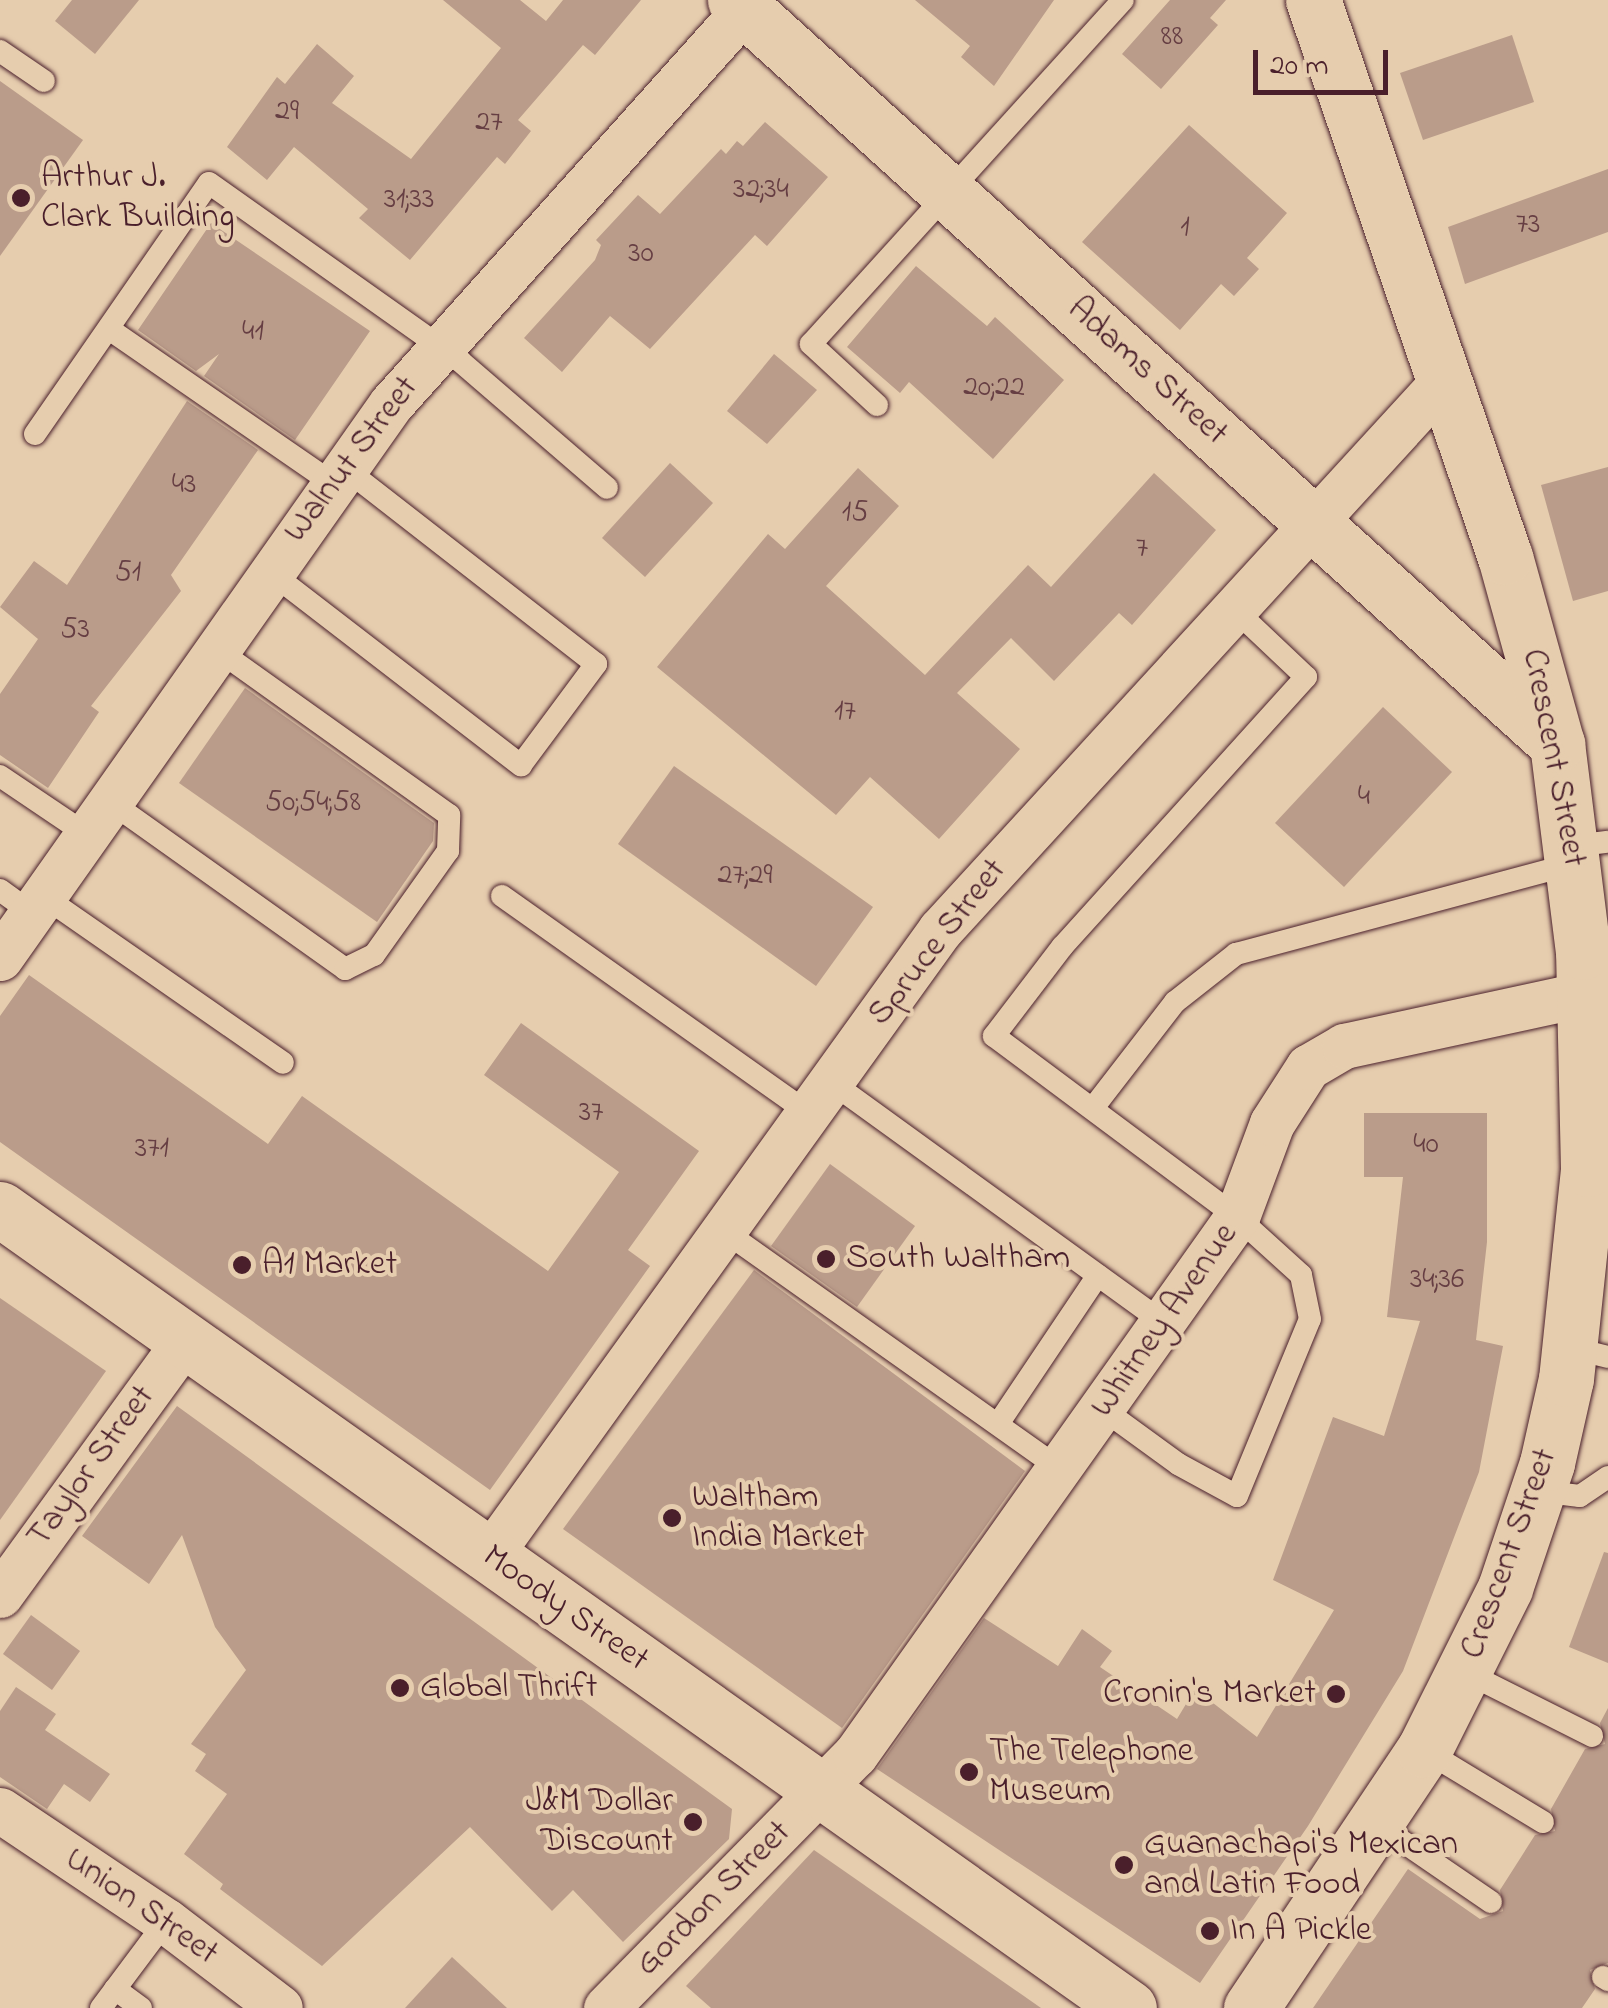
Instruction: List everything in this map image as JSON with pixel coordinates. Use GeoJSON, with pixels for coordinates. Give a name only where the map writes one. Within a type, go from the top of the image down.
{"type":"FeatureCollection","features":[{"type":"Feature","properties":{"kind":"street","name":"Crescent Street"},"geometry":{"type":"LineString","coordinates":[[1251,2008],[1377,1824],[1467,1673],[1590,1352],[1597,1184],[1585,851],[1558,744],[1446,378],[1313,0]]}},
{"type":"Feature","properties":{"kind":"street","name":"Adams Street"},"geometry":{"type":"LineString","coordinates":[[744,3],[1558,744]]}},
{"type":"Feature","properties":{"kind":"street","name":"Walnut Street"},"geometry":{"type":"LineString","coordinates":[[0,958],[25,899],[98,818],[337,475],[439,346],[744,3]]}},
{"type":"Feature","properties":{"kind":"street","name":"Spruce Street"},"geometry":{"type":"LineString","coordinates":[[490,1556],[959,907],[1446,378]]}},
{"type":"Feature","properties":{"kind":"street","name":"Whitney Avenue"},"geometry":{"type":"LineString","coordinates":[[821,1790],[855,1755],[1062,1470],[1237,1216],[1272,1123],[1299,1077],[1319,1058],[1344,1046],[1594,1020]]}},
{"type":"Feature","properties":{"kind":"street","name":"Moody Street"},"geometry":{"type":"LineString","coordinates":[[0,1209],[1129,2008]]}},
{"type":"Feature","properties":{"kind":"street","name":"Taylor Street"},"geometry":{"type":"LineString","coordinates":[[0,1595],[185,1340]]}},
{"type":"Feature","properties":{"kind":"street","name":"Gordon Street"},"geometry":{"type":"LineString","coordinates":[[606,2008],[821,1790]]}},
{"type":"Feature","properties":{"kind":"street","name":"Union Street"},"geometry":{"type":"LineString","coordinates":[[0,1810],[166,1921],[280,2008]]}},
{"type":"Feature","properties":{"kind":"lane"},"geometry":{"type":"LineString","coordinates":[[878,405],[811,344],[1123,0]]}},
{"type":"Feature","properties":{"kind":"lane"},"geometry":{"type":"LineString","coordinates":[[0,50],[44,82]]}},
{"type":"Feature","properties":{"kind":"lane"},"geometry":{"type":"LineString","coordinates":[[34,434],[209,183],[439,346],[606,488]]}},
{"type":"Feature","properties":{"kind":"lane"},"geometry":{"type":"LineString","coordinates":[[109,328],[337,475],[596,664],[521,765],[270,572]]}},
{"type":"Feature","properties":{"kind":"lane"},"geometry":{"type":"LineString","coordinates":[[1104,1410],[1178,1464],[1237,1496],[1310,1319],[1301,1275],[1237,1216],[994,1036],[1062,947],[1306,676],[1234,609]]}},
{"type":"Feature","properties":{"kind":"lane"},"geometry":{"type":"LineString","coordinates":[[0,776],[98,818],[345,970],[374,955],[448,851],[449,814],[216,649]]}},
{"type":"Feature","properties":{"kind":"lane"},"geometry":{"type":"LineString","coordinates":[[1093,1108],[1174,1002],[1236,954],[1526,872],[1585,851]]}},
{"type":"Feature","properties":{"kind":"lane"},"geometry":{"type":"LineString","coordinates":[[502,896],[1098,1274],[1164,1323]]}},
{"type":"Feature","properties":{"kind":"lane"},"geometry":{"type":"LineString","coordinates":[[25,899],[282,1064]]}},
{"type":"Feature","properties":{"kind":"lane"},"geometry":{"type":"LineString","coordinates":[[724,1231],[1062,1470]]}},
{"type":"Feature","properties":{"kind":"lane"},"geometry":{"type":"LineString","coordinates":[[998,1424],[1098,1274]]}},
{"type":"Feature","properties":{"kind":"lane"},"geometry":{"type":"LineString","coordinates":[[1539,1491],[1580,1496],[1608,1477]]}},
{"type":"Feature","properties":{"kind":"lane"},"geometry":{"type":"LineString","coordinates":[[1467,1673],[1592,1736]]}},
{"type":"Feature","properties":{"kind":"lane"},"geometry":{"type":"LineString","coordinates":[[1424,1750],[1543,1822]]}},
{"type":"Feature","properties":{"kind":"lane"},"geometry":{"type":"LineString","coordinates":[[1377,1824],[1491,1902]]}},
{"type":"Feature","properties":{"kind":"lane"},"geometry":{"type":"LineString","coordinates":[[140,2008],[109,1999],[166,1921]]}},
{"type":"Feature","properties":{"kind":"building"},"geometry":{"type":"Polygon","coordinates":[[[72,0],[139,0],[95,54],[55,21],[72,0]]]}},
{"type":"Feature","properties":{"kind":"building"},"geometry":{"type":"Polygon","coordinates":[[[443,0],[520,0],[546,21],[563,0],[641,0],[595,55],[583,45],[518,120],[531,131],[505,164],[497,157],[410,260],[359,218],[368,209],[294,147],[267,180],[227,147],[277,77],[285,84],[317,44],[354,76],[332,103],[411,159],[501,48],[443,0]]]}},
{"type":"Feature","properties":{"kind":"building"},"geometry":{"type":"Polygon","coordinates":[[[915,0],[1054,0],[994,86],[961,57],[970,46],[915,0]]]}},
{"type":"Feature","properties":{"kind":"building"},"geometry":{"type":"Polygon","coordinates":[[[1170,0],[1226,0],[1210,18],[1218,25],[1161,89],[1122,54],[1170,0]]]}},
{"type":"Feature","properties":{"kind":"building"},"geometry":{"type":"Polygon","coordinates":[[[1512,35],[1534,102],[1423,140],[1400,73],[1512,35]]]}},
{"type":"Feature","properties":{"kind":"building","name":"Arthur J. Clark Building"},"geometry":{"type":"Polygon","coordinates":[[[0,81],[83,140],[0,256],[0,81]]]}},
{"type":"Feature","properties":{"kind":"building"},"geometry":{"type":"Polygon","coordinates":[[[765,122],[828,177],[767,246],[755,235],[650,349],[610,316],[562,372],[524,338],[595,260],[601,245],[596,240],[638,195],[660,214],[721,149],[726,154],[737,141],[743,146],[765,122]]]}},
{"type":"Feature","properties":{"kind":"building"},"geometry":{"type":"Polygon","coordinates":[[[1189,125],[1287,213],[1247,258],[1259,269],[1234,296],[1221,284],[1180,330],[1082,242],[1189,125]]]}},
{"type":"Feature","properties":{"kind":"building"},"geometry":{"type":"Polygon","coordinates":[[[1608,169],[1608,232],[1465,284],[1448,227],[1608,169]]]}},
{"type":"Feature","properties":{"kind":"building"},"geometry":{"type":"Polygon","coordinates":[[[211,223],[370,331],[295,440],[204,376],[219,354],[196,371],[138,330],[211,223]]]}},
{"type":"Feature","properties":{"kind":"building"},"geometry":{"type":"Polygon","coordinates":[[[916,266],[987,326],[995,317],[1064,380],[993,459],[909,382],[900,393],[847,347],[916,266]]]}},
{"type":"Feature","properties":{"kind":"building"},"geometry":{"type":"Polygon","coordinates":[[[774,354],[817,390],[767,444],[727,411],[774,354]]]}},
{"type":"Feature","properties":{"kind":"building"},"geometry":{"type":"Polygon","coordinates":[[[187,401],[258,450],[171,575],[181,591],[91,706],[99,712],[48,788],[0,755],[0,694],[38,639],[0,607],[34,561],[67,585],[187,401]]]}},
{"type":"Feature","properties":{"kind":"building"},"geometry":{"type":"Polygon","coordinates":[[[670,463],[713,503],[645,577],[602,538],[670,463]]]}},
{"type":"Feature","properties":{"kind":"building"},"geometry":{"type":"Polygon","coordinates":[[[1608,467],[1608,591],[1573,601],[1541,485],[1608,467]]]}},
{"type":"Feature","properties":{"kind":"building"},"geometry":{"type":"Polygon","coordinates":[[[858,468],[899,506],[826,586],[925,675],[1028,565],[1051,587],[1154,473],[1216,530],[1132,625],[1119,613],[1054,681],[1011,638],[957,693],[1020,749],[939,839],[870,777],[836,815],[657,667],[768,534],[785,549],[858,468]]]}},
{"type":"Feature","properties":{"kind":"building"},"geometry":{"type":"Polygon","coordinates":[[[245,688],[434,823],[433,841],[377,922],[179,783],[245,688]]]}},
{"type":"Feature","properties":{"kind":"building"},"geometry":{"type":"Polygon","coordinates":[[[1383,707],[1452,772],[1344,887],[1275,823],[1383,707]]]}},
{"type":"Feature","properties":{"kind":"building"},"geometry":{"type":"Polygon","coordinates":[[[674,766],[873,907],[816,986],[618,844],[674,766]]]}},
{"type":"Feature","properties":{"kind":"building"},"geometry":{"type":"Polygon","coordinates":[[[29,975],[268,1144],[302,1096],[548,1271],[619,1172],[484,1075],[521,1023],[699,1151],[628,1250],[650,1266],[490,1490],[0,1142],[0,1016],[29,975]]]}},
{"type":"Feature","properties":{"kind":"building"},"geometry":{"type":"Polygon","coordinates":[[[1364,1113],[1487,1113],[1487,1242],[1476,1340],[1503,1346],[1479,1472],[1403,1671],[1308,1826],[1200,1983],[877,1769],[984,1618],[1058,1666],[1082,1629],[1112,1651],[1100,1667],[1177,1719],[1195,1689],[1257,1737],[1334,1610],[1273,1580],[1333,1417],[1384,1436],[1420,1321],[1387,1317],[1403,1177],[1364,1177],[1364,1113]]]}},
{"type":"Feature","properties":{"kind":"building"},"geometry":{"type":"Polygon","coordinates":[[[830,1164],[915,1226],[857,1307],[771,1246],[830,1164]]]}},
{"type":"Feature","properties":{"kind":"building"},"geometry":{"type":"Polygon","coordinates":[[[754,1270],[1025,1471],[842,1728],[563,1529],[754,1270]]]}},
{"type":"Feature","properties":{"kind":"building"},"geometry":{"type":"Polygon","coordinates":[[[0,1298],[106,1371],[0,1520],[0,1298]]]}},
{"type":"Feature","properties":{"kind":"building","name":"Global Thrift"},"geometry":{"type":"Polygon","coordinates":[[[177,1406],[732,1809],[729,1839],[623,1942],[573,1890],[552,1911],[470,1827],[322,1966],[220,1889],[223,1884],[184,1854],[227,1794],[195,1771],[206,1754],[191,1744],[246,1670],[215,1627],[182,1535],[149,1584],[82,1536],[177,1406]]]}},
{"type":"Feature","properties":{"kind":"building"},"geometry":{"type":"Polygon","coordinates":[[[1604,1552],[1608,1553],[1608,1663],[1569,1647],[1604,1552]]]}},
{"type":"Feature","properties":{"kind":"building"},"geometry":{"type":"Polygon","coordinates":[[[31,1615],[80,1651],[52,1690],[3,1654],[31,1615]]]}},
{"type":"Feature","properties":{"kind":"building"},"geometry":{"type":"Polygon","coordinates":[[[16,1687],[56,1714],[45,1730],[110,1774],[90,1802],[64,1784],[47,1809],[0,1777],[0,1711],[16,1687]]]}},
{"type":"Feature","properties":{"kind":"building"},"geometry":{"type":"Polygon","coordinates":[[[1608,1708],[1608,1963],[1590,1970],[1595,1989],[1582,2008],[1313,2008],[1408,1869],[1480,1919],[1503,1911],[1500,1890],[1535,1835],[1555,1831],[1551,1809],[1585,1749],[1605,1744],[1600,1723],[1608,1708]]]}},
{"type":"Feature","properties":{"kind":"building"},"geometry":{"type":"Polygon","coordinates":[[[814,1850],[1041,2008],[711,2008],[686,1986],[814,1850]]]}},
{"type":"Feature","properties":{"kind":"building"},"geometry":{"type":"Polygon","coordinates":[[[452,1957],[507,2008],[405,2008],[452,1957]]]}},
{"type":"Feature","properties":{"kind":"place","name":"Arthur J. Clark Building"},"geometry":{"type":"Point","coordinates":[21,198]}},
{"type":"Feature","properties":{"kind":"place","name":"South Waltham"},"geometry":{"type":"Point","coordinates":[826,1259]}},
{"type":"Feature","properties":{"kind":"place","name":"A1 Market"},"geometry":{"type":"Point","coordinates":[242,1265]}},
{"type":"Feature","properties":{"kind":"place","name":"Waltham India Market"},"geometry":{"type":"Point","coordinates":[672,1518]}},
{"type":"Feature","properties":{"kind":"place","name":"Global Thrift"},"geometry":{"type":"Point","coordinates":[400,1688]}},
{"type":"Feature","properties":{"kind":"place","name":"Cronin's Market"},"geometry":{"type":"Point","coordinates":[1336,1694]}},
{"type":"Feature","properties":{"kind":"place","name":"The Telephone Museum"},"geometry":{"type":"Point","coordinates":[969,1772]}},
{"type":"Feature","properties":{"kind":"place","name":"J&M Dollar Discount"},"geometry":{"type":"Point","coordinates":[693,1822]}},
{"type":"Feature","properties":{"kind":"place","name":"Guanachapi's Mexican and Latin Food"},"geometry":{"type":"Point","coordinates":[1124,1865]}},
{"type":"Feature","properties":{"kind":"place","name":"In A Pickle"},"geometry":{"type":"Point","coordinates":[1210,1931]}}]}
